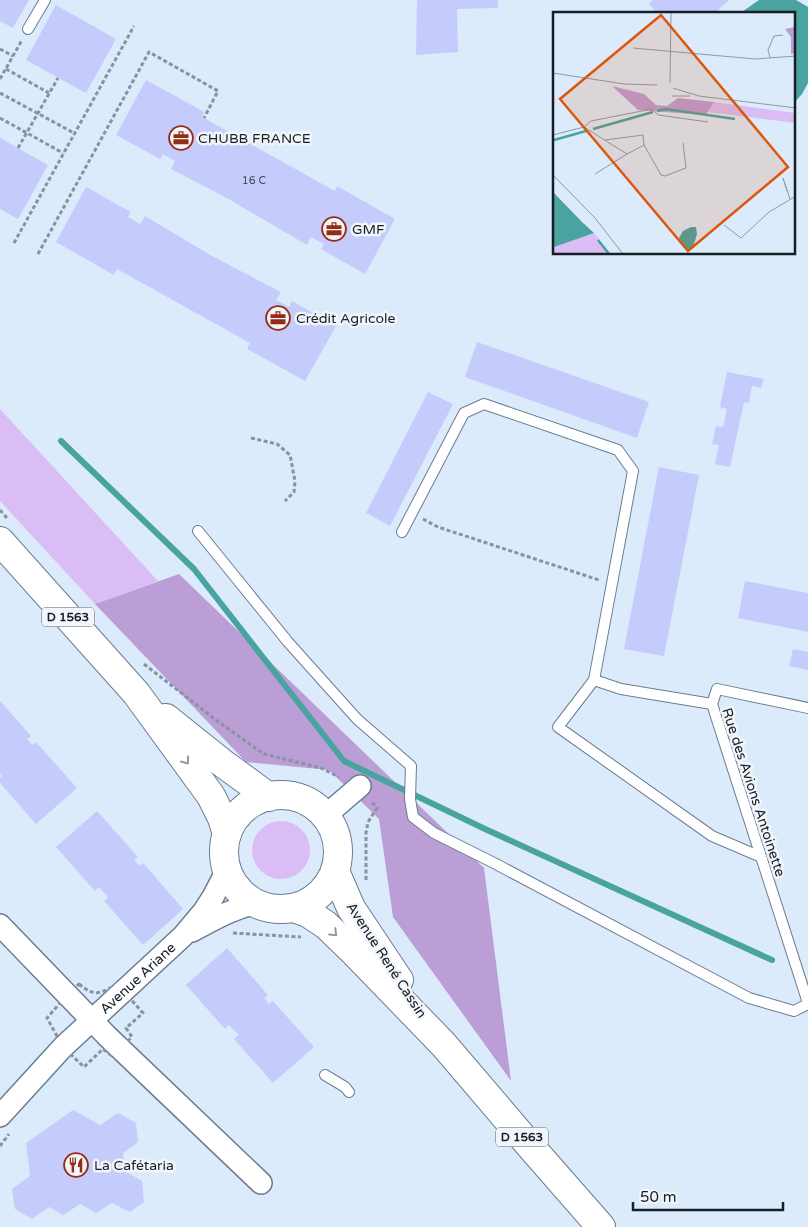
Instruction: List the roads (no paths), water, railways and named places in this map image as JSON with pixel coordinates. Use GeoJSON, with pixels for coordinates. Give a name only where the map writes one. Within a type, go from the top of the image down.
{"type":"FeatureCollection","features":[{"type":"Feature","properties":{"kind":"main road","name":"D 1563"},"geometry":{"type":"LineString","coordinates":[[6,533],[136,693],[211,796],[222,818],[227,834]]}},
{"type":"Feature","properties":{"kind":"main road","name":"D 1563"},"geometry":{"type":"LineString","coordinates":[[136,693],[220,762],[269,796]]}},
{"type":"Feature","properties":{"kind":"main road"},"geometry":{"type":"LineString","coordinates":[[269,796],[299,798],[313,805],[325,816],[337,842],[338,857],[335,871],[326,888],[311,901],[294,908],[269,908],[257,904],[244,895],[234,883],[227,870],[224,858],[227,834],[236,817],[251,804],[269,796]]}},
{"type":"Feature","properties":{"kind":"main road","name":"Avenue René Cassin"},"geometry":{"type":"LineString","coordinates":[[335,871],[350,905],[390,968],[444,1045]]}},
{"type":"Feature","properties":{"kind":"main road","name":"Avenue René Cassin"},"geometry":{"type":"LineString","coordinates":[[294,908],[308,913],[326,925],[444,1045],[601,1227]]}},
{"type":"Feature","properties":{"kind":"street"},"geometry":{"type":"LineString","coordinates":[[325,816],[360,786]]}},
{"type":"Feature","properties":{"kind":"street","name":"Avenue Ariane"},"geometry":{"type":"LineString","coordinates":[[5,1124],[63,1048],[183,936],[208,904],[227,870]]}},
{"type":"Feature","properties":{"kind":"street","name":"Avenue Ariane"},"geometry":{"type":"LineString","coordinates":[[183,936],[230,911],[242,906],[257,904]]}},
{"type":"Feature","properties":{"kind":"street","name":"Avenue Ariane"},"geometry":{"type":"LineString","coordinates":[[0,925],[93,1021]]}},
{"type":"Feature","properties":{"kind":"street"},"geometry":{"type":"LineString","coordinates":[[93,1021],[261,1184]]}},
{"type":"Feature","properties":{"kind":"lane"},"geometry":{"type":"LineString","coordinates":[[28,29],[45,0]]}},
{"type":"Feature","properties":{"kind":"lane"},"geometry":{"type":"LineString","coordinates":[[402,532],[464,413],[484,404],[618,450],[632,471],[594,680],[558,726],[712,836],[761,857]]}},
{"type":"Feature","properties":{"kind":"lane"},"geometry":{"type":"LineString","coordinates":[[198,531],[288,642],[344,705],[357,719],[411,766],[410,799],[413,817],[434,833],[749,998],[794,1011],[808,1003]]}},
{"type":"Feature","properties":{"kind":"lane","name":"Rue des Avions Antoinette"},"geometry":{"type":"LineString","coordinates":[[594,680],[621,689],[712,704],[808,1003]]}},
{"type":"Feature","properties":{"kind":"lane"},"geometry":{"type":"LineString","coordinates":[[712,704],[717,689],[808,708]]}},
{"type":"Feature","properties":{"kind":"lane"},"geometry":{"type":"LineString","coordinates":[[325,1075],[345,1087],[349,1092]]}},
{"type":"Feature","properties":{"kind":"waterway"},"geometry":{"type":"LineString","coordinates":[[61,441],[194,569],[344,761],[485,829],[772,960]]}},
{"type":"Feature","properties":{"kind":"place","name":"CHUBB FRANCE"},"geometry":{"type":"Point","coordinates":[181,138]}},
{"type":"Feature","properties":{"kind":"place","name":"GMF"},"geometry":{"type":"Point","coordinates":[334,229]}},
{"type":"Feature","properties":{"kind":"place","name":"Crédit Agricole"},"geometry":{"type":"Point","coordinates":[278,318]}},
{"type":"Feature","properties":{"kind":"place","name":"La Cafétaria"},"geometry":{"type":"Point","coordinates":[76,1165]}}]}
